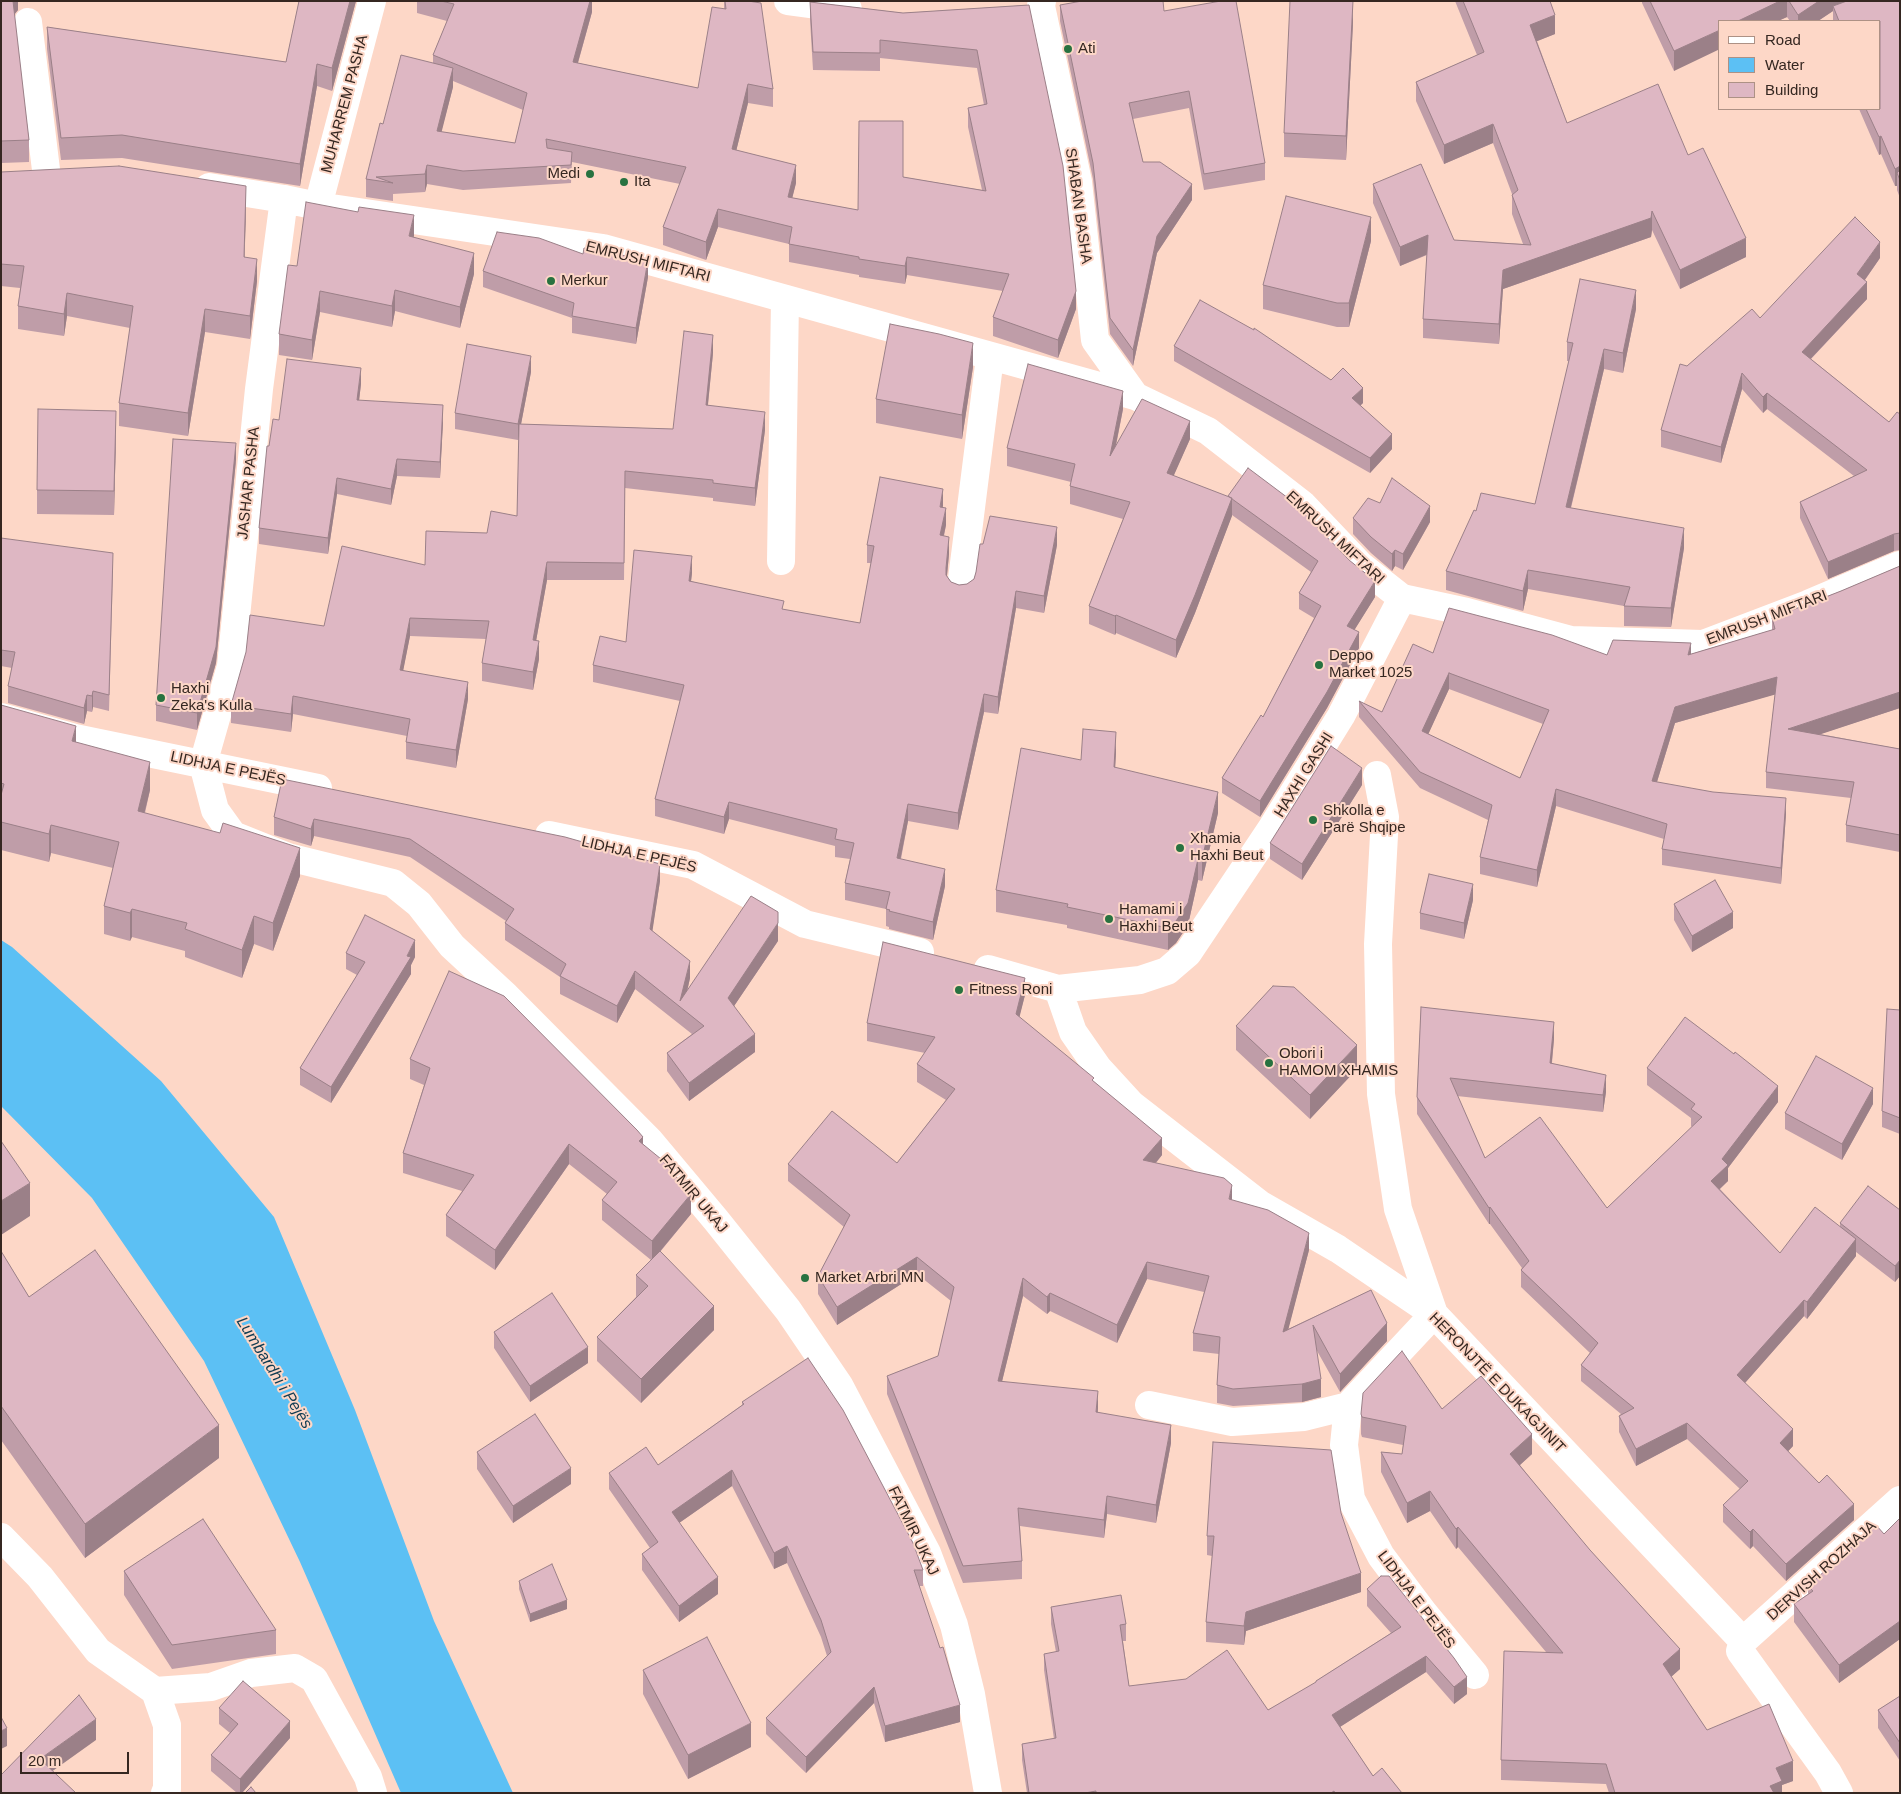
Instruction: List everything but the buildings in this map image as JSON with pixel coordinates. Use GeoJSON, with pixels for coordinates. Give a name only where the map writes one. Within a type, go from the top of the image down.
{"type":"FeatureCollection","features":[{"type":"Feature","properties":{"kind":"street","name":"MUHARREM PASHA"},"geometry":{"type":"LineString","coordinates":[[318,206],[372,1]]}},
{"type":"Feature","properties":{"kind":"street"},"geometry":{"type":"LineString","coordinates":[[788,1],[873,12]]}},
{"type":"Feature","properties":{"kind":"street"},"geometry":{"type":"LineString","coordinates":[[1012,8],[1050,4]]}},
{"type":"Feature","properties":{"kind":"street","name":"SHABAN BASHA"},"geometry":{"type":"LineString","coordinates":[[1050,4],[1078,182],[1095,340],[1135,396]]}},
{"type":"Feature","properties":{"kind":"street"},"geometry":{"type":"LineString","coordinates":[[28,22],[46,178]]}},
{"type":"Feature","properties":{"kind":"street"},"geometry":{"type":"LineString","coordinates":[[19,178],[74,176]]}},
{"type":"Feature","properties":{"kind":"street","name":"EMRUSH MIFTARI"},"geometry":{"type":"LineString","coordinates":[[187,184],[284,198],[318,206],[603,248],[1135,396],[1208,431],[1302,504],[1360,565],[1402,598],[1467,612],[1571,640],[1703,644],[1808,604],[1900,565]]}},
{"type":"Feature","properties":{"kind":"street","name":"JASHAR PASHA"},"geometry":{"type":"LineString","coordinates":[[203,764],[231,666],[259,389],[284,198]]}},
{"type":"Feature","properties":{"kind":"street"},"geometry":{"type":"LineString","coordinates":[[780,561],[785,299]]}},
{"type":"Feature","properties":{"kind":"street"},"geometry":{"type":"LineString","coordinates":[[961,587],[990,357]]}},
{"type":"Feature","properties":{"kind":"street","name":"HAXHI GASHI"},"geometry":{"type":"LineString","coordinates":[[1058,989],[1140,980],[1167,971],[1188,953],[1271,828],[1340,716],[1402,598]]}},
{"type":"Feature","properties":{"kind":"street","name":"LIDHJA E PEJËS"},"geometry":{"type":"LineString","coordinates":[[1,717],[75,738],[340,792]]}},
{"type":"Feature","properties":{"kind":"street","name":"FATMIR UKAJ"},"geometry":{"type":"LineString","coordinates":[[203,764],[215,810],[233,835],[288,857],[393,883],[419,904],[452,946],[506,996],[649,1140],[788,1310],[839,1385],[927,1553],[956,1633],[971,1694],[988,1793]]}},
{"type":"Feature","properties":{"kind":"street"},"geometry":{"type":"LineString","coordinates":[[1149,1405],[1232,1422],[1304,1417],[1348,1406],[1434,1314],[1398,1209],[1381,1094],[1378,944],[1385,817],[1377,775]]}},
{"type":"Feature","properties":{"kind":"street","name":"LIDHJA E PEJËS"},"geometry":{"type":"LineString","coordinates":[[526,831],[693,865],[805,924],[1058,989]]}},
{"type":"Feature","properties":{"kind":"street","name":"HERONJTË E DUKAGJINIT"},"geometry":{"type":"LineString","coordinates":[[1058,989],[1073,1032],[1098,1068],[1131,1104],[1261,1205],[1338,1250],[1434,1314],[1743,1641],[1740,1650],[1828,1773],[1839,1793]]}},
{"type":"Feature","properties":{"kind":"street","name":"LIDHJA E PEJËS"},"geometry":{"type":"LineString","coordinates":[[1348,1406],[1344,1445],[1351,1498],[1381,1556],[1423,1612],[1475,1675]]}},
{"type":"Feature","properties":{"kind":"street","name":"DERVISH ROZHAJA"},"geometry":{"type":"LineString","coordinates":[[1743,1641],[1900,1500]]}},
{"type":"Feature","properties":{"kind":"street"},"geometry":{"type":"LineString","coordinates":[[1,1537],[40,1577],[98,1651],[155,1691],[167,1725],[167,1788],[165,1793]]}},
{"type":"Feature","properties":{"kind":"street"},"geometry":{"type":"LineString","coordinates":[[155,1691],[211,1687],[251,1673],[295,1668],[314,1679],[368,1777],[373,1793]]}},
{"type":"Feature","properties":{"kind":"water","name":"Lumbardhi i Pejës"},"geometry":{"type":"Polygon","coordinates":[[[1,940],[12,947],[161,1081],[274,1217],[355,1410],[434,1621],[513,1793],[401,1793],[300,1562],[204,1361],[92,1198],[1,1106],[1,940]]]}},
{"type":"Feature","properties":{"kind":"place","name":"Ati"},"geometry":{"type":"Point","coordinates":[1068,49]}},
{"type":"Feature","properties":{"kind":"place","name":"Medi"},"geometry":{"type":"Point","coordinates":[590,174]}},
{"type":"Feature","properties":{"kind":"place","name":"Ita"},"geometry":{"type":"Point","coordinates":[624,182]}},
{"type":"Feature","properties":{"kind":"place","name":"Merkur"},"geometry":{"type":"Point","coordinates":[551,281]}},
{"type":"Feature","properties":{"kind":"place","name":"Deppo Market 1025"},"geometry":{"type":"Point","coordinates":[1319,665]}},
{"type":"Feature","properties":{"kind":"place","name":"Haxhi Zeka's Kulla"},"geometry":{"type":"Point","coordinates":[161,698]}},
{"type":"Feature","properties":{"kind":"place","name":"Shkolla e Parë Shqipe"},"geometry":{"type":"Point","coordinates":[1313,820]}},
{"type":"Feature","properties":{"kind":"place","name":"Xhamia Haxhi Beut"},"geometry":{"type":"Point","coordinates":[1180,848]}},
{"type":"Feature","properties":{"kind":"place","name":"Hamami i Haxhi Beut"},"geometry":{"type":"Point","coordinates":[1109,919]}},
{"type":"Feature","properties":{"kind":"place","name":"Fitness Roni"},"geometry":{"type":"Point","coordinates":[959,990]}},
{"type":"Feature","properties":{"kind":"place","name":"Obori i HAMOM XHAMIS"},"geometry":{"type":"Point","coordinates":[1269,1063]}},
{"type":"Feature","properties":{"kind":"place","name":"Market Arbri MN"},"geometry":{"type":"Point","coordinates":[805,1278]}}]}
